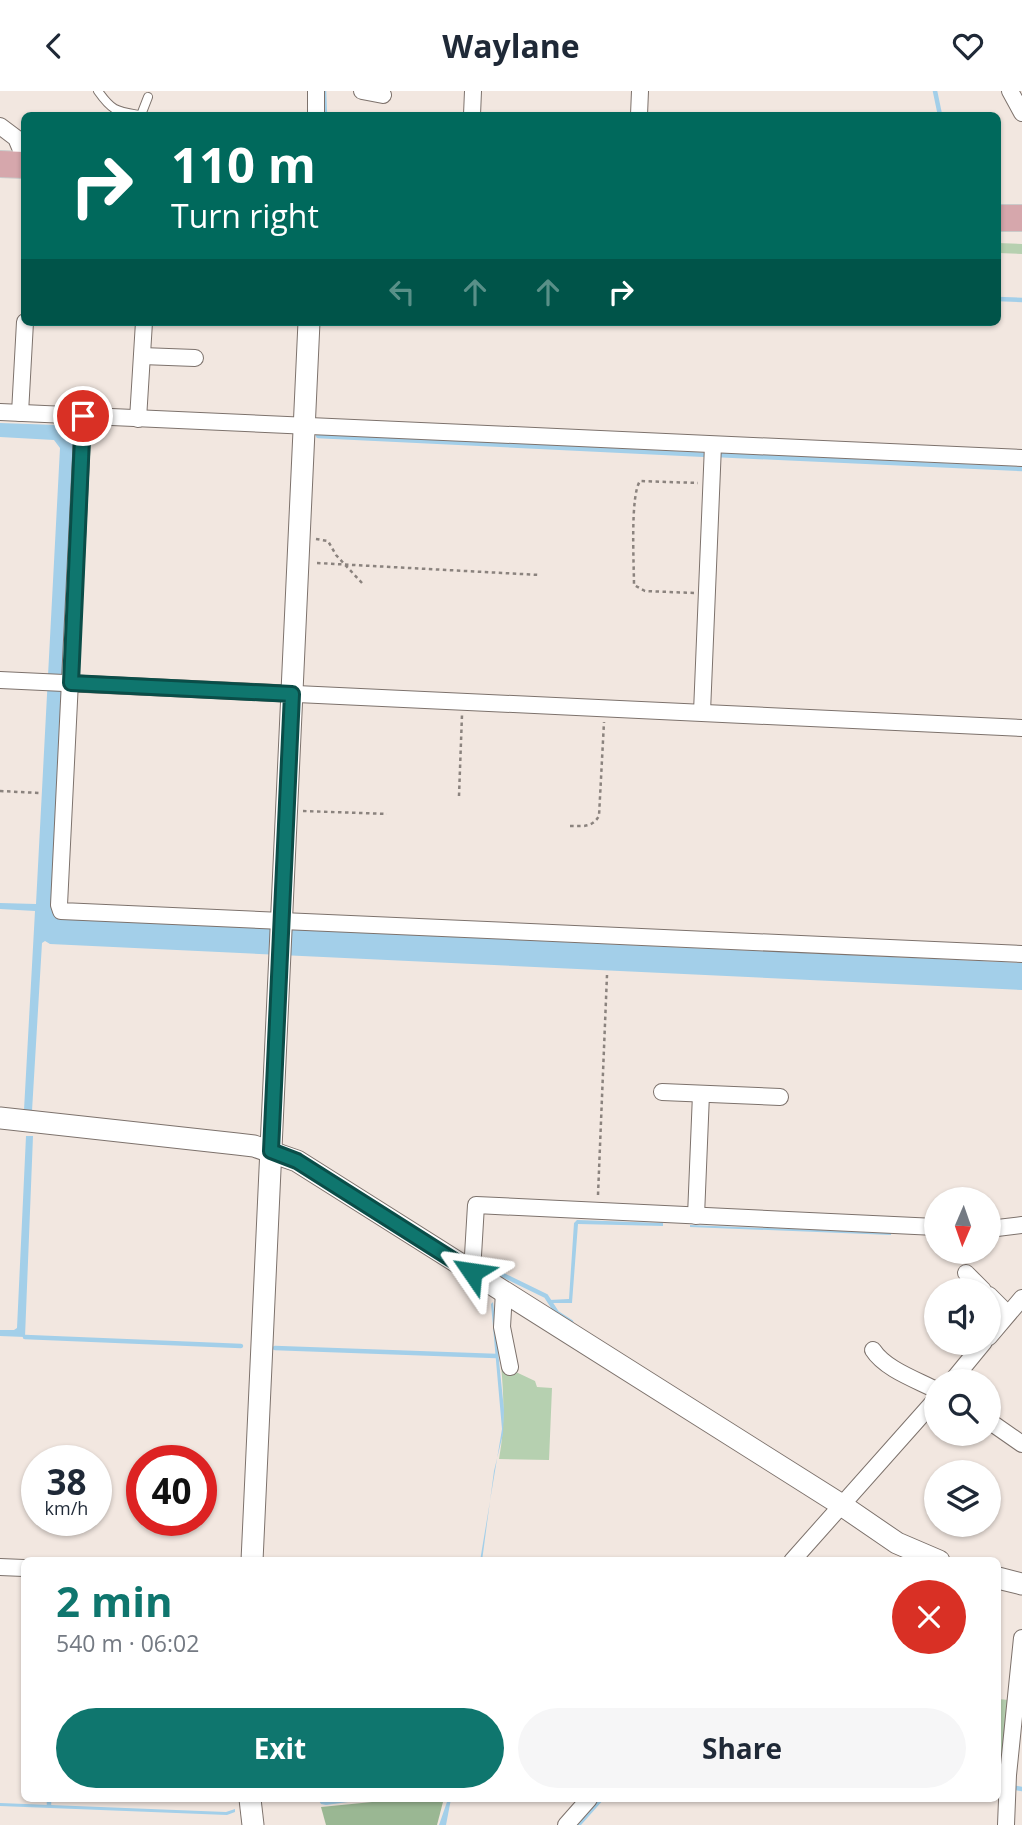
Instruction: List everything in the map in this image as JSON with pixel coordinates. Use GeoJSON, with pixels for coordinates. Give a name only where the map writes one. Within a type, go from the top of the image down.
{"type":"FeatureCollection","features":[{"type":"Feature","properties":{"kind":"main road"},"geometry":{"type":"LineString","coordinates":[[0,164],[21,165]]}},
{"type":"Feature","properties":{"kind":"main road"},"geometry":{"type":"LineString","coordinates":[[1001,218],[1022,218]]}},
{"type":"Feature","properties":{"kind":"street"},"geometry":{"type":"LineString","coordinates":[[316,91],[316,112]]}},
{"type":"Feature","properties":{"kind":"street"},"geometry":{"type":"LineString","coordinates":[[362,91],[383,95]]}},
{"type":"Feature","properties":{"kind":"street"},"geometry":{"type":"LineString","coordinates":[[472,112],[473,91]]}},
{"type":"Feature","properties":{"kind":"street"},"geometry":{"type":"LineString","coordinates":[[639,112],[640,91]]}},
{"type":"Feature","properties":{"kind":"street"},"geometry":{"type":"LineString","coordinates":[[1010,91],[1022,113]]}},
{"type":"Feature","properties":{"kind":"street"},"geometry":{"type":"LineString","coordinates":[[0,126],[16,138],[21,150]]}},
{"type":"Feature","properties":{"kind":"street"},"geometry":{"type":"LineString","coordinates":[[20,413],[25,326]]}},
{"type":"Feature","properties":{"kind":"street"},"geometry":{"type":"LineString","coordinates":[[138,418],[144,326]]}},
{"type":"Feature","properties":{"kind":"street"},"geometry":{"type":"LineString","coordinates":[[252,1557],[309,326]]}},
{"type":"Feature","properties":{"kind":"street"},"geometry":{"type":"LineString","coordinates":[[142,356],[194,358]]}},
{"type":"Feature","properties":{"kind":"street"},"geometry":{"type":"LineString","coordinates":[[0,412],[1022,459]]}},
{"type":"Feature","properties":{"kind":"street"},"geometry":{"type":"LineString","coordinates":[[83,416],[61,911],[281,925],[1022,954]]}},
{"type":"Feature","properties":{"kind":"street"},"geometry":{"type":"LineString","coordinates":[[702,712],[713,445]]}},
{"type":"Feature","properties":{"kind":"street"},"geometry":{"type":"LineString","coordinates":[[0,680],[1022,728]]}},
{"type":"Feature","properties":{"kind":"street"},"geometry":{"type":"LineString","coordinates":[[662,1092],[780,1097]]}},
{"type":"Feature","properties":{"kind":"street"},"geometry":{"type":"LineString","coordinates":[[696,1216],[701,1094]]}},
{"type":"Feature","properties":{"kind":"street"},"geometry":{"type":"LineString","coordinates":[[0,1118],[237,1144],[271,1151],[297,1161],[840,1504],[897,1543],[930,1557]]}},
{"type":"Feature","properties":{"kind":"street"},"geometry":{"type":"LineString","coordinates":[[472,1272],[476,1205],[924,1226]]}},
{"type":"Feature","properties":{"kind":"street"},"geometry":{"type":"LineString","coordinates":[[1001,1228],[1022,1225]]}},
{"type":"Feature","properties":{"kind":"street"},"geometry":{"type":"LineString","coordinates":[[966,1273],[971,1278]]}},
{"type":"Feature","properties":{"kind":"street"},"geometry":{"type":"LineString","coordinates":[[504,1292],[502,1327],[510,1367]]}},
{"type":"Feature","properties":{"kind":"street"},"geometry":{"type":"LineString","coordinates":[[1001,1322],[1022,1298]]}},
{"type":"Feature","properties":{"kind":"street"},"geometry":{"type":"LineString","coordinates":[[1001,1307],[1008,1314]]}},
{"type":"Feature","properties":{"kind":"street"},"geometry":{"type":"LineString","coordinates":[[873,1350],[894,1368],[924,1384]]}},
{"type":"Feature","properties":{"kind":"street"},"geometry":{"type":"LineString","coordinates":[[962,1369],[973,1355]]}},
{"type":"Feature","properties":{"kind":"street"},"geometry":{"type":"LineString","coordinates":[[795,1557],[924,1412]]}},
{"type":"Feature","properties":{"kind":"street"},"geometry":{"type":"LineString","coordinates":[[1001,1429],[1022,1444]]}},
{"type":"Feature","properties":{"kind":"street"},"geometry":{"type":"LineString","coordinates":[[0,1567],[21,1568]]}},
{"type":"Feature","properties":{"kind":"street"},"geometry":{"type":"LineString","coordinates":[[1001,1579],[1022,1584]]}},
{"type":"Feature","properties":{"kind":"street"},"geometry":{"type":"LineString","coordinates":[[1006,1825],[1015,1776],[1022,1638]]}},
{"type":"Feature","properties":{"kind":"street"},"geometry":{"type":"LineString","coordinates":[[250,1802],[254,1825]]}},
{"type":"Feature","properties":{"kind":"street"},"geometry":{"type":"LineString","coordinates":[[566,1825],[586,1802]]}},
{"type":"Feature","properties":{"kind":"lane"},"geometry":{"type":"LineString","coordinates":[[98,91],[108,107],[121,112]]}},
{"type":"Feature","properties":{"kind":"lane"},"geometry":{"type":"LineString","coordinates":[[141,112],[148,97]]}},
{"type":"Feature","properties":{"kind":"path"},"geometry":{"type":"LineString","coordinates":[[707,593],[645,591],[634,585],[635,505],[637,484],[640,481],[712,483]]}},
{"type":"Feature","properties":{"kind":"path"},"geometry":{"type":"LineString","coordinates":[[362,583],[344,564],[336,555],[328,541],[312,539],[299,555],[328,563],[344,564],[540,575]]}},
{"type":"Feature","properties":{"kind":"path"},"geometry":{"type":"LineString","coordinates":[[328,563],[336,555]]}},
{"type":"Feature","properties":{"kind":"path"},"geometry":{"type":"LineString","coordinates":[[459,796],[463,702]]}},
{"type":"Feature","properties":{"kind":"path"},"geometry":{"type":"LineString","coordinates":[[570,826],[593,824],[600,816],[605,708]]}},
{"type":"Feature","properties":{"kind":"path"},"geometry":{"type":"LineString","coordinates":[[0,791],[38,793]]}},
{"type":"Feature","properties":{"kind":"path"},"geometry":{"type":"LineString","coordinates":[[286,810],[387,814]]}},
{"type":"Feature","properties":{"kind":"path"},"geometry":{"type":"LineString","coordinates":[[597,1211],[607,975]]}},
{"type":"Feature","properties":{"kind":"green space"},"geometry":{"type":"Polygon","coordinates":[[[1001,243],[1022,244],[1022,254],[1001,253],[1001,243]]]}},
{"type":"Feature","properties":{"kind":"green space"},"geometry":{"type":"Polygon","coordinates":[[[501,1365],[535,1381],[537,1387],[552,1388],[549,1460],[499,1459],[503,1412],[501,1365]]]}},
{"type":"Feature","properties":{"kind":"green space"},"geometry":{"type":"Polygon","coordinates":[[[1001,1699],[1009,1700],[1001,1776],[1001,1699]]]}},
{"type":"Feature","properties":{"kind":"green space"},"geometry":{"type":"Polygon","coordinates":[[[372,1802],[443,1802],[437,1825],[326,1825],[321,1807],[372,1802]]]}},
{"type":"Feature","properties":{"kind":"water"},"geometry":{"type":"Polygon","coordinates":[[[0,423],[56,425],[72,432],[75,440],[53,911],[60,919],[1022,963],[1022,990],[50,944],[45,941],[42,943],[32,1111],[24,1110],[35,911],[0,909],[0,903],[36,904],[60,448],[54,440],[0,437],[0,423]]]}},
{"type":"Feature","properties":{"kind":"water"},"geometry":{"type":"Polygon","coordinates":[[[26,1136],[33,1136],[25,1337],[0,1336],[0,1330],[17,1328],[26,1136]]]}},
{"type":"Feature","properties":{"kind":"water"},"geometry":{"type":"Polygon","coordinates":[[[577,1220],[663,1223],[663,1226],[578,1224],[572,1303],[550,1303],[549,1300],[569,1299],[574,1223],[577,1220]]]}},
{"type":"Feature","properties":{"kind":"water"},"geometry":{"type":"Polygon","coordinates":[[[690,1227],[891,1233],[891,1235],[690,1227]]]}},
{"type":"Feature","properties":{"kind":"water"},"geometry":{"type":"Polygon","coordinates":[[[493,1302],[504,1410],[503,1434],[497,1458],[502,1429],[491,1304],[493,1302]]]}},
{"type":"Feature","properties":{"kind":"water"},"geometry":{"type":"Polygon","coordinates":[[[490,1501],[483,1557],[481,1557],[490,1501]]]}},
{"type":"Feature","properties":{"kind":"water"},"geometry":{"type":"Polygon","coordinates":[[[320,1802],[348,1802],[326,1805],[320,1802]]]}},
{"type":"Feature","properties":{"kind":"water"},"geometry":{"type":"Polygon","coordinates":[[[447,1802],[450,1802],[446,1825],[439,1825],[447,1802]]]}},
{"type":"Feature","properties":{"kind":"water"},"geometry":{"type":"Polygon","coordinates":[[[0,1803],[226,1812],[235,1809],[235,1812],[227,1815],[0,1806],[0,1803]]]}},
{"type":"Feature","properties":{"kind":"waterway"},"geometry":{"type":"LineString","coordinates":[[324,91],[325,112]]}},
{"type":"Feature","properties":{"kind":"waterway"},"geometry":{"type":"LineString","coordinates":[[935,91],[939,112]]}},
{"type":"Feature","properties":{"kind":"waterway"},"geometry":{"type":"LineString","coordinates":[[1001,299],[1022,300]]}},
{"type":"Feature","properties":{"kind":"waterway"},"geometry":{"type":"LineString","coordinates":[[318,436],[708,455]]}},
{"type":"Feature","properties":{"kind":"waterway"},"geometry":{"type":"LineString","coordinates":[[717,455],[1022,469]]}},
{"type":"Feature","properties":{"kind":"waterway"},"geometry":{"type":"LineString","coordinates":[[482,1265],[546,1296],[557,1313],[571,1322]]}},
{"type":"Feature","properties":{"kind":"waterway"},"geometry":{"type":"LineString","coordinates":[[25,1337],[241,1346]]}},
{"type":"Feature","properties":{"kind":"waterway"},"geometry":{"type":"LineString","coordinates":[[275,1348],[496,1356]]}},
{"type":"Feature","properties":{"kind":"waterway"},"geometry":{"type":"LineString","coordinates":[[1016,1788],[1022,1789]]}},
{"type":"Feature","properties":{"kind":"waterway"},"geometry":{"type":"LineString","coordinates":[[578,1825],[598,1802]]}},
{"type":"Feature","properties":{"kind":"route"},"geometry":{"type":"LineString","coordinates":[[83,416],[71,683],[292,694],[271,1151],[297,1161],[472,1272]]}}]}
